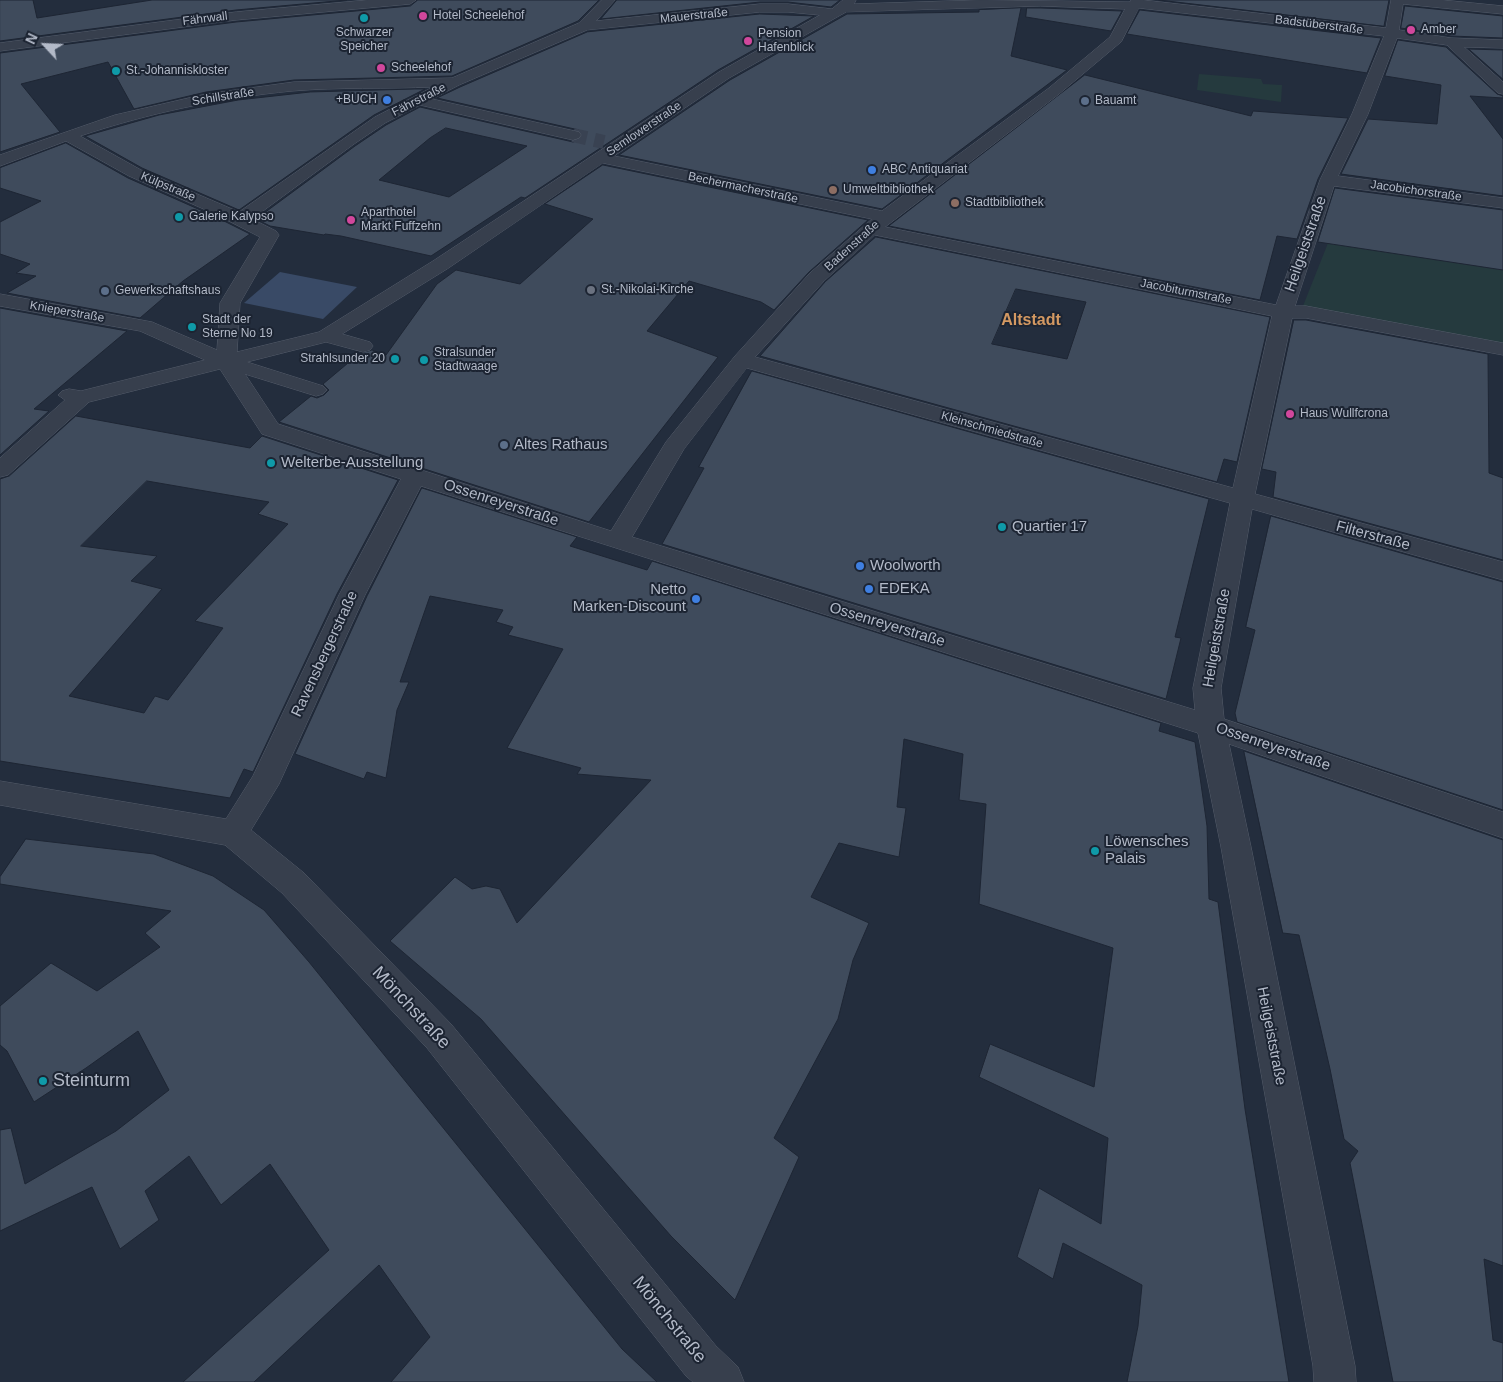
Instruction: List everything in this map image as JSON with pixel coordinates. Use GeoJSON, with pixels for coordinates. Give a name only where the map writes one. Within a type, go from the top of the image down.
{"type":"FeatureCollection","features":[{"type":"Feature","properties":{"kind":"street","name":"Fährwall"},"geometry":{"type":"LineString","coordinates":[[0,46],[203,13],[410,0]]}},
{"type":"Feature","properties":{"kind":"street","name":"Fährstraße"},"geometry":{"type":"LineString","coordinates":[[243,222],[255,210],[364,130],[417,100],[454,82],[584,26],[609,0]]}},
{"type":"Feature","properties":{"kind":"street","name":"Heilgeiststraße"},"geometry":{"type":"LineString","coordinates":[[1335,1382],[1334,1366],[1236,848],[1210,726],[1207,688],[1242,500],[1283,312],[1328,180],[1360,114],[1392,33],[1397,0]]}},
{"type":"Feature","properties":{"kind":"street"},"geometry":{"type":"LineString","coordinates":[[1404,0],[1503,10]]}},
{"type":"Feature","properties":{"kind":"street","name":"Mauerstraße"},"geometry":{"type":"LineString","coordinates":[[584,26],[765,8],[1041,2],[1136,3]]}},
{"type":"Feature","properties":{"kind":"street","name":"Badstüberstraße"},"geometry":{"type":"LineString","coordinates":[[1136,3],[1392,33],[1451,42],[1503,44]]}},
{"type":"Feature","properties":{"kind":"street","name":"Badenstraße"},"geometry":{"type":"LineString","coordinates":[[617,541],[674,447],[742,360],[817,277],[885,217],[1054,91],[1116,39],[1136,3]]}},
{"type":"Feature","properties":{"kind":"street","name":"Semlowerstraße"},"geometry":{"type":"LineString","coordinates":[[326,336],[444,263],[608,149],[724,75],[843,7]]}},
{"type":"Feature","properties":{"kind":"street"},"geometry":{"type":"LineString","coordinates":[[1451,42],[1503,90]]}},
{"type":"Feature","properties":{"kind":"street","name":"Schillstraße"},"geometry":{"type":"LineString","coordinates":[[0,161],[13,149],[68,136],[144,112],[192,102],[271,89],[454,82]]}},
{"type":"Feature","properties":{"kind":"street"},"geometry":{"type":"LineString","coordinates":[[417,100],[573,135]]}},
{"type":"Feature","properties":{"kind":"street","name":"Külpstraße"},"geometry":{"type":"LineString","coordinates":[[68,136],[135,173],[221,210],[270,235],[230,303],[226,362]]}},
{"type":"Feature","properties":{"kind":"street","name":"Bechermacherstraße"},"geometry":{"type":"LineString","coordinates":[[608,149],[885,217]]}},
{"type":"Feature","properties":{"kind":"street","name":"Jacobichorstraße"},"geometry":{"type":"LineString","coordinates":[[1328,180],[1503,203]]}},
{"type":"Feature","properties":{"kind":"street","name":"Jacobiturmstraße"},"geometry":{"type":"LineString","coordinates":[[870,229],[1283,312],[1306,312],[1503,349]]}},
{"type":"Feature","properties":{"kind":"street","name":"Knieperstraße"},"geometry":{"type":"LineString","coordinates":[[0,300],[145,326],[226,362],[316,390]]}},
{"type":"Feature","properties":{"kind":"street"},"geometry":{"type":"LineString","coordinates":[[0,470],[70,402],[326,336],[363,346]]}},
{"type":"Feature","properties":{"kind":"street","name":"Kleinschmiedstraße"},"geometry":{"type":"LineString","coordinates":[[742,360],[1242,500]]}},
{"type":"Feature","properties":{"kind":"street","name":"Ossenreyerstraße"},"geometry":{"type":"LineString","coordinates":[[226,362],[270,429],[617,541],[1210,726],[1503,825]]}},
{"type":"Feature","properties":{"kind":"street","name":"Ravensbergerstraße"},"geometry":{"type":"LineString","coordinates":[[234,833],[264,784],[352,595],[415,475]]}},
{"type":"Feature","properties":{"kind":"street","name":"Filterstraße"},"geometry":{"type":"LineString","coordinates":[[1242,500],[1503,571]]}},
{"type":"Feature","properties":{"kind":"street"},"geometry":{"type":"LineString","coordinates":[[0,793],[234,833]]}},
{"type":"Feature","properties":{"kind":"street","name":"Mönchstraße"},"geometry":{"type":"LineString","coordinates":[[234,833],[292,883],[439,1036],[701,1361],[722,1382]]}},
{"type":"Feature","properties":{"kind":"green space"},"geometry":{"type":"Polygon","coordinates":[[[1199,74],[1261,79],[1263,84],[1282,85],[1281,102],[1197,90],[1199,74]]]}},
{"type":"Feature","properties":{"kind":"green space"},"geometry":{"type":"Polygon","coordinates":[[[1328,243],[1503,270],[1503,344],[1303,306],[1328,243]]]}},
{"type":"Feature","properties":{"kind":"water"},"geometry":{"type":"Polygon","coordinates":[[[280,272],[357,287],[323,319],[244,303],[280,272]]]}},
{"type":"Feature","properties":{"kind":"building"},"geometry":{"type":"Polygon","coordinates":[[[0,0],[33,0],[37,18],[152,0],[347,0],[236,10],[0,41],[0,0]]]}},
{"type":"Feature","properties":{"kind":"building"},"geometry":{"type":"Polygon","coordinates":[[[418,0],[599,0],[578,21],[452,76],[294,80],[206,92],[134,109],[108,62],[21,84],[60,132],[0,152],[0,53],[236,22],[410,6],[418,0]]]}},
{"type":"Feature","properties":{"kind":"building"},"geometry":{"type":"Polygon","coordinates":[[[617,0],[840,0],[831,7],[788,2],[760,2],[601,19],[617,0]]]}},
{"type":"Feature","properties":{"kind":"building"},"geometry":{"type":"Polygon","coordinates":[[[1159,0],[1389,0],[1384,26],[1159,0]]]}},
{"type":"Feature","properties":{"kind":"building"},"geometry":{"type":"Polygon","coordinates":[[[1405,6],[1503,16],[1503,38],[1451,36],[1401,28],[1405,6]]]}},
{"type":"Feature","properties":{"kind":"building"},"geometry":{"type":"Polygon","coordinates":[[[1021,8],[1011,56],[1067,70],[882,209],[619,155],[730,80],[847,14],[979,12],[979,10],[1021,8]]]}},
{"type":"Feature","properties":{"kind":"building"},"geometry":{"type":"Polygon","coordinates":[[[1027,8],[1122,11],[1111,31],[1026,17],[1027,8]]]}},
{"type":"Feature","properties":{"kind":"building"},"geometry":{"type":"Polygon","coordinates":[[[1140,10],[1381,38],[1367,73],[1127,34],[1140,10]]]}},
{"type":"Feature","properties":{"kind":"building"},"geometry":{"type":"Polygon","coordinates":[[[760,14],[814,16],[718,70],[525,198],[521,197],[431,256],[341,236],[270,226],[256,219],[355,146],[386,125],[420,107],[573,142],[580,140],[583,134],[579,130],[437,98],[587,32],[760,14]],[[446,128],[430,138],[379,180],[449,197],[527,146],[446,128]]]}},
{"type":"Feature","properties":{"kind":"building"},"geometry":{"type":"Polygon","coordinates":[[[1398,40],[1446,47],[1497,94],[1503,96],[1503,98],[1470,96],[1503,139],[1503,196],[1341,174],[1368,119],[1437,124],[1441,85],[1385,76],[1398,40]]]}},
{"type":"Feature","properties":{"kind":"building"},"geometry":{"type":"Polygon","coordinates":[[[1469,49],[1503,50],[1503,79],[1469,49]]]}},
{"type":"Feature","properties":{"kind":"building"},"geometry":{"type":"Polygon","coordinates":[[[1085,75],[1251,116],[1253,111],[1348,118],[1318,179],[1297,239],[1277,236],[1260,300],[889,226],[1085,75]]]}},
{"type":"Feature","properties":{"kind":"building"},"geometry":{"type":"Polygon","coordinates":[[[425,89],[374,115],[239,210],[142,168],[85,136],[159,115],[238,100],[310,92],[425,89]]]}},
{"type":"Feature","properties":{"kind":"building"},"geometry":{"type":"Polygon","coordinates":[[[66,143],[128,178],[250,234],[183,281],[140,318],[7,293],[36,276],[16,273],[30,264],[0,254],[0,222],[41,201],[0,188],[0,168],[66,143]]]}},
{"type":"Feature","properties":{"kind":"building"},"geometry":{"type":"Polygon","coordinates":[[[603,165],[868,220],[809,272],[774,310],[761,302],[689,281],[647,331],[718,357],[589,522],[279,422],[311,396],[317,398],[324,395],[329,390],[323,384],[360,353],[372,350],[386,355],[437,284],[456,270],[520,284],[593,219],[545,204],[603,165]]]}},
{"type":"Feature","properties":{"kind":"building"},"geometry":{"type":"Polygon","coordinates":[[[1335,188],[1503,210],[1503,270],[1318,242],[1335,188]]]}},
{"type":"Feature","properties":{"kind":"building"},"geometry":{"type":"Polygon","coordinates":[[[876,237],[1270,317],[1237,462],[1224,459],[1217,482],[760,356],[825,282],[876,237]],[[1016,289],[992,344],[1067,359],[1086,302],[1016,289]]]}},
{"type":"Feature","properties":{"kind":"building"},"geometry":{"type":"Polygon","coordinates":[[[0,308],[127,331],[34,409],[49,411],[0,455],[0,308]]]}},
{"type":"Feature","properties":{"kind":"building"},"geometry":{"type":"Polygon","coordinates":[[[1294,320],[1306,320],[1488,354],[1489,473],[1503,478],[1503,560],[1273,497],[1276,472],[1262,469],[1294,320]]]}},
{"type":"Feature","properties":{"kind":"building","name":"Quartier 17"},"geometry":{"type":"Polygon","coordinates":[[[752,371],[1209,499],[1175,637],[1181,638],[1166,699],[662,544],[704,468],[699,467],[752,371]]]}},
{"type":"Feature","properties":{"kind":"building"},"geometry":{"type":"Polygon","coordinates":[[[76,416],[250,448],[262,436],[398,480],[337,594],[253,772],[244,769],[230,798],[0,761],[0,479],[9,476],[76,416]],[[147,481],[81,546],[157,556],[131,581],[162,589],[69,696],[144,713],[155,696],[168,700],[223,628],[195,621],[288,524],[258,514],[269,502],[147,481]]]}},
{"type":"Feature","properties":{"kind":"building"},"geometry":{"type":"Polygon","coordinates":[[[422,488],[577,537],[570,546],[647,570],[652,561],[1161,723],[1159,731],[1195,742],[1207,826],[1209,899],[1218,902],[1245,1109],[1289,1382],[1127,1382],[1138,1326],[1142,1285],[1063,1243],[1053,1279],[1017,1257],[1039,1188],[1101,1224],[1108,1138],[979,1077],[990,1044],[1094,1087],[1113,948],[979,904],[986,804],[959,800],[963,754],[904,739],[897,807],[906,808],[899,857],[839,843],[811,897],[869,923],[853,960],[838,1019],[774,1138],[799,1157],[735,1300],[671,1236],[481,1019],[390,941],[455,877],[472,889],[486,886],[500,889],[517,923],[651,780],[577,774],[581,768],[507,748],[563,649],[508,635],[513,627],[496,622],[503,610],[430,596],[400,682],[409,682],[397,710],[386,778],[367,772],[364,779],[295,754],[367,596],[422,488]]]}},
{"type":"Feature","properties":{"kind":"building"},"geometry":{"type":"Polygon","coordinates":[[[1271,516],[1503,582],[1503,810],[1237,722],[1235,713],[1255,630],[1246,627],[1271,516]]]}},
{"type":"Feature","properties":{"kind":"building"},"geometry":{"type":"Polygon","coordinates":[[[1244,751],[1503,840],[1503,1266],[1484,1259],[1493,1340],[1503,1343],[1503,1382],[1393,1382],[1350,1163],[1358,1151],[1344,1139],[1299,935],[1283,933],[1244,751]]]}},
{"type":"Feature","properties":{"kind":"building"},"geometry":{"type":"Polygon","coordinates":[[[26,839],[154,854],[213,876],[264,910],[309,962],[622,1349],[657,1382],[391,1382],[430,1337],[379,1265],[254,1382],[183,1382],[329,1250],[270,1164],[221,1205],[189,1156],[145,1191],[159,1220],[120,1249],[92,1187],[0,1231],[0,1130],[11,1128],[25,1184],[116,1131],[169,1090],[138,1031],[34,1102],[7,1051],[0,1045],[0,1006],[51,963],[97,991],[160,947],[145,933],[171,911],[0,884],[0,877],[26,839]]]}},
{"type":"Feature","properties":{"kind":"tunnel"},"geometry":{"type":"LineString","coordinates":[[573,135],[604,142]]}},
{"type":"Feature","properties":{"kind":"place","name":"Hotel Scheelehof"},"geometry":{"type":"Point","coordinates":[423,16]}},
{"type":"Feature","properties":{"kind":"place","name":"Schwarzer Speicher"},"geometry":{"type":"Point","coordinates":[364,18]}},
{"type":"Feature","properties":{"kind":"place","name":"Amber"},"geometry":{"type":"Point","coordinates":[1411,30]}},
{"type":"Feature","properties":{"kind":"place","name":"Pension Hafenblick"},"geometry":{"type":"Point","coordinates":[748,41]}},
{"type":"Feature","properties":{"kind":"place","name":"Scheelehof"},"geometry":{"type":"Point","coordinates":[381,68]}},
{"type":"Feature","properties":{"kind":"place","name":"St.-Johanniskloster"},"geometry":{"type":"Point","coordinates":[116,71]}},
{"type":"Feature","properties":{"kind":"place","name":"+BUCH"},"geometry":{"type":"Point","coordinates":[387,100]}},
{"type":"Feature","properties":{"kind":"place","name":"Bauamt"},"geometry":{"type":"Point","coordinates":[1085,101]}},
{"type":"Feature","properties":{"kind":"place","name":"ABC Antiquariat"},"geometry":{"type":"Point","coordinates":[872,170]}},
{"type":"Feature","properties":{"kind":"place","name":"Umweltbibliothek"},"geometry":{"type":"Point","coordinates":[833,190]}},
{"type":"Feature","properties":{"kind":"place","name":"Stadtbibliothek"},"geometry":{"type":"Point","coordinates":[955,203]}},
{"type":"Feature","properties":{"kind":"place","name":"Galerie Kalypso"},"geometry":{"type":"Point","coordinates":[179,217]}},
{"type":"Feature","properties":{"kind":"place","name":"Aparthotel Markt Fuffzehn"},"geometry":{"type":"Point","coordinates":[351,220]}},
{"type":"Feature","properties":{"kind":"place","name":"St.-Nikolai-Kirche"},"geometry":{"type":"Point","coordinates":[591,290]}},
{"type":"Feature","properties":{"kind":"place","name":"Gewerkschaftshaus"},"geometry":{"type":"Point","coordinates":[105,291]}},
{"type":"Feature","properties":{"kind":"place","name":"Stadt der Sterne No 19"},"geometry":{"type":"Point","coordinates":[192,327]}},
{"type":"Feature","properties":{"kind":"place","name":"Strahlsunder 20"},"geometry":{"type":"Point","coordinates":[395,359]}},
{"type":"Feature","properties":{"kind":"place","name":"Stralsunder Stadtwaage"},"geometry":{"type":"Point","coordinates":[424,360]}},
{"type":"Feature","properties":{"kind":"place","name":"Haus Wullfcrona"},"geometry":{"type":"Point","coordinates":[1290,414]}},
{"type":"Feature","properties":{"kind":"place","name":"Altes Rathaus"},"geometry":{"type":"Point","coordinates":[504,445]}},
{"type":"Feature","properties":{"kind":"place","name":"Welterbe-Ausstellung"},"geometry":{"type":"Point","coordinates":[271,463]}},
{"type":"Feature","properties":{"kind":"place","name":"Quartier 17"},"geometry":{"type":"Point","coordinates":[1002,527]}},
{"type":"Feature","properties":{"kind":"place","name":"Woolworth"},"geometry":{"type":"Point","coordinates":[860,566]}},
{"type":"Feature","properties":{"kind":"place","name":"EDEKA"},"geometry":{"type":"Point","coordinates":[869,589]}},
{"type":"Feature","properties":{"kind":"place","name":"Netto Marken-Discount"},"geometry":{"type":"Point","coordinates":[696,599]}},
{"type":"Feature","properties":{"kind":"place","name":"Löwensches Palais"},"geometry":{"type":"Point","coordinates":[1095,851]}},
{"type":"Feature","properties":{"kind":"place","name":"Steinturm"},"geometry":{"type":"Point","coordinates":[43,1081]}},
{"type":"Feature","properties":{"kind":"district","name":"Altstadt"},"geometry":{"type":"Point","coordinates":[1031,321]}}]}
